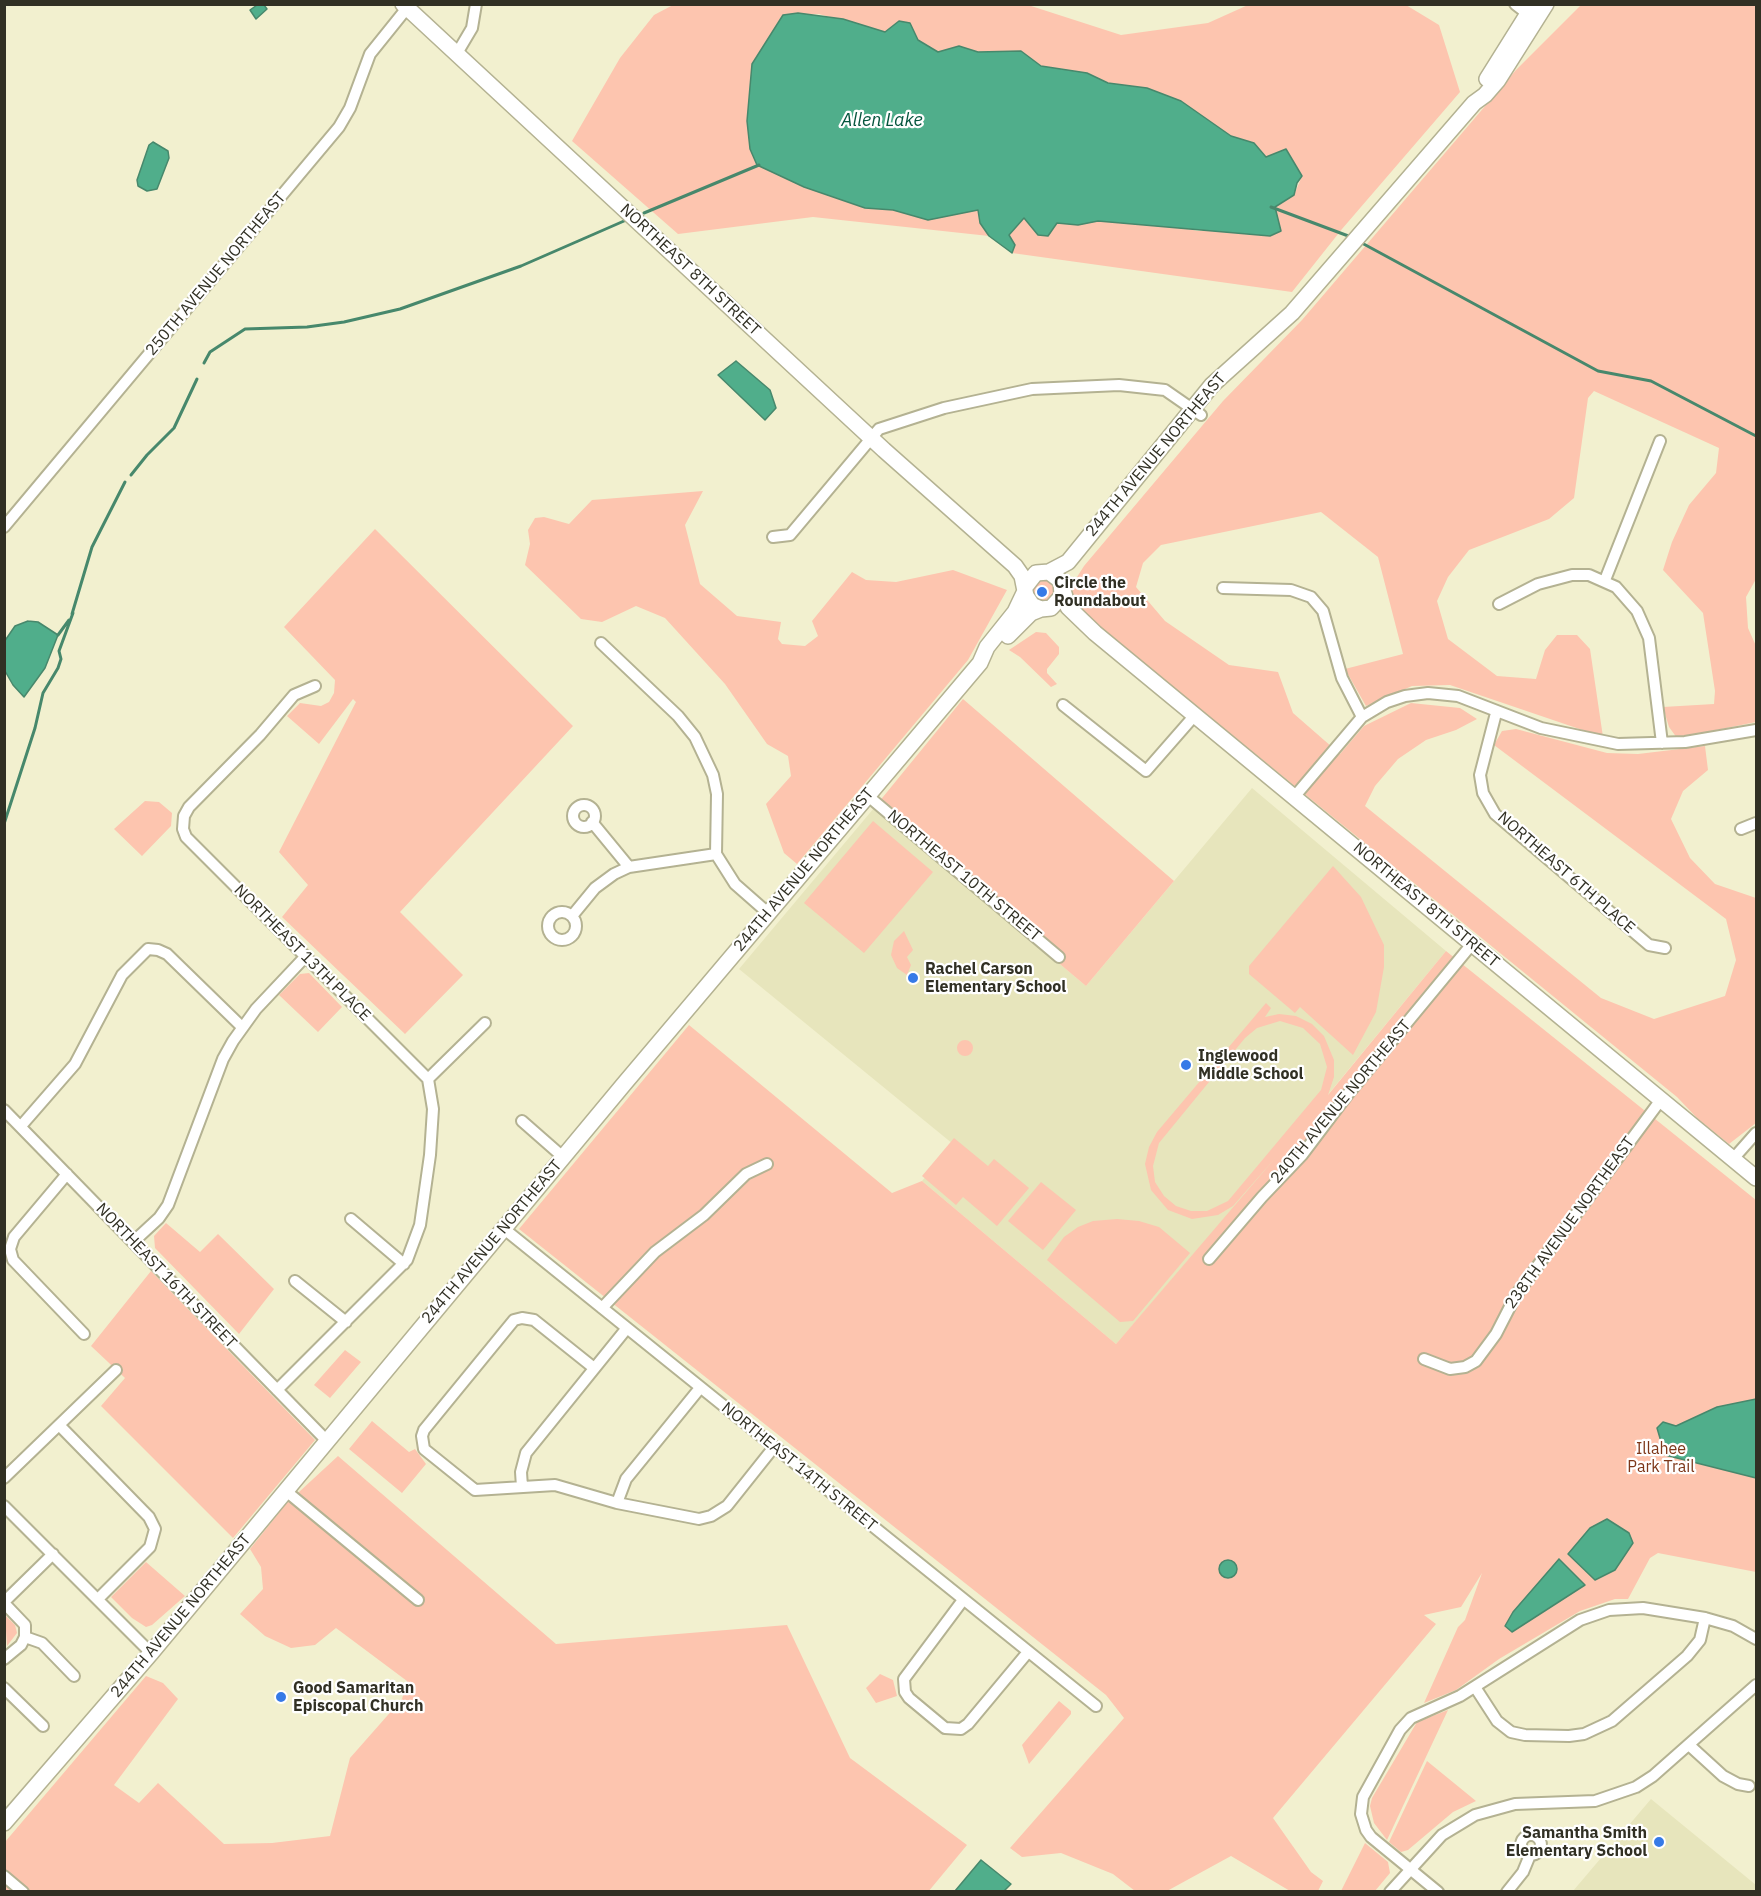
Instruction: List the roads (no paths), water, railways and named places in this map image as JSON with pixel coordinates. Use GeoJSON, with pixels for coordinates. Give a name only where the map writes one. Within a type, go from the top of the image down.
{"type":"FeatureCollection","features":[{"type":"Feature","properties":{"kind":"street"},"geometry":{"type":"LineString","coordinates":[[456,55],[472,28],[476,4]]}},
{"type":"Feature","properties":{"kind":"street"},"geometry":{"type":"LineString","coordinates":[[1515,4],[1533,13]]}},
{"type":"Feature","properties":{"kind":"street","name":"244TH AVENUE NORTHEAST"},"geometry":{"type":"LineString","coordinates":[[1045,572],[1068,562],[1234,371],[1297,309],[1474,103],[1498,80],[1533,13],[1546,4]]}},
{"type":"Feature","properties":{"kind":"street","name":"NORTHEAST 8TH STREET"},"geometry":{"type":"LineString","coordinates":[[405,6],[872,438],[1015,566],[1022,576],[1025,589]]}},
{"type":"Feature","properties":{"kind":"street","name":"250TH AVENUE NORTHEAST"},"geometry":{"type":"LineString","coordinates":[[4,527],[339,127],[350,108],[370,54],[405,6]]}},
{"type":"Feature","properties":{"kind":"street"},"geometry":{"type":"LineString","coordinates":[[773,537],[790,535],[872,438],[887,425],[944,408],[1032,389],[1119,385],[1165,390],[1197,412]]}},
{"type":"Feature","properties":{"kind":"street","name":"244TH AVENUE NORTHEAST"},"geometry":{"type":"LineString","coordinates":[[1063,588],[1083,555],[1197,412]]}},
{"type":"Feature","properties":{"kind":"street"},"geometry":{"type":"LineString","coordinates":[[1605,580],[1660,441]]}},
{"type":"Feature","properties":{"kind":"street","name":"NORTHEAST 8TH STREET"},"geometry":{"type":"LineString","coordinates":[[978,533],[1045,572]]}},
{"type":"Feature","properties":{"kind":"street"},"geometry":{"type":"LineString","coordinates":[[1045,572],[1058,577],[1063,588],[1056,605],[1043,609],[1032,605],[1025,589],[1031,576],[1045,572]]}},
{"type":"Feature","properties":{"kind":"street"},"geometry":{"type":"LineString","coordinates":[[1499,604],[1555,578],[1589,575],[1605,580],[1628,599],[1643,623],[1649,638],[1662,743]]}},
{"type":"Feature","properties":{"kind":"street","name":"NORTHEAST 8TH STREET"},"geometry":{"type":"LineString","coordinates":[[1063,588],[1068,607],[1095,633],[1756,1178]]}},
{"type":"Feature","properties":{"kind":"street"},"geometry":{"type":"LineString","coordinates":[[1223,588],[1292,590],[1311,597],[1323,611],[1342,678],[1362,717]]}},
{"type":"Feature","properties":{"kind":"street","name":"244TH AVENUE NORTHEAST"},"geometry":{"type":"LineString","coordinates":[[980,663],[987,646],[1015,612],[1025,589]]}},
{"type":"Feature","properties":{"kind":"street","name":"NORTHEAST 8TH STREET"},"geometry":{"type":"LineString","coordinates":[[1043,609],[1095,633]]}},
{"type":"Feature","properties":{"kind":"street","name":"244TH AVENUE NORTHEAST"},"geometry":{"type":"LineString","coordinates":[[4,1823],[151,1653],[503,1228],[980,663],[994,653],[1031,613],[1043,609]]}},
{"type":"Feature","properties":{"kind":"street"},"geometry":{"type":"LineString","coordinates":[[601,643],[678,716],[695,737],[713,775],[717,794],[716,854],[735,884],[768,912]]}},
{"type":"Feature","properties":{"kind":"street","name":"NORTHEAST 13TH PLACE"},"geometry":{"type":"LineString","coordinates":[[315,686],[294,695],[235,761],[189,807],[182,823],[186,837],[428,1079]]}},
{"type":"Feature","properties":{"kind":"street"},"geometry":{"type":"LineString","coordinates":[[1295,796],[1362,717],[1387,702],[1405,696],[1428,693],[1458,696],[1496,713],[1588,740],[1618,744],[1662,743],[1756,730]]}},
{"type":"Feature","properties":{"kind":"street"},"geometry":{"type":"LineString","coordinates":[[1063,705],[1146,771],[1195,715]]}},
{"type":"Feature","properties":{"kind":"street","name":"NORTHEAST 6TH PLACE"},"geometry":{"type":"LineString","coordinates":[[1496,713],[1480,775],[1483,793],[1495,814],[1649,945],[1665,948]]}},
{"type":"Feature","properties":{"kind":"street","name":"NORTHEAST 10TH STREET"},"geometry":{"type":"LineString","coordinates":[[868,796],[1059,957]]}},
{"type":"Feature","properties":{"kind":"street"},"geometry":{"type":"LineString","coordinates":[[592,822],[629,867]]}},
{"type":"Feature","properties":{"kind":"street"},"geometry":{"type":"LineString","coordinates":[[1741,829],[1756,823]]}},
{"type":"Feature","properties":{"kind":"street"},"geometry":{"type":"LineString","coordinates":[[572,916],[595,888],[614,874],[629,867],[716,854]]}},
{"type":"Feature","properties":{"kind":"street","name":"240TH AVENUE NORTHEAST"},"geometry":{"type":"LineString","coordinates":[[1209,1259],[1262,1197],[1302,1155],[1348,1094],[1472,944]]}},
{"type":"Feature","properties":{"kind":"street"},"geometry":{"type":"LineString","coordinates":[[21,1126],[75,1064],[122,975],[148,949],[166,954],[242,1027]]}},
{"type":"Feature","properties":{"kind":"street"},"geometry":{"type":"LineString","coordinates":[[133,1242],[159,1218],[168,1205],[223,1059],[242,1027],[256,1008],[305,957]]}},
{"type":"Feature","properties":{"kind":"street"},"geometry":{"type":"LineString","coordinates":[[277,1390],[404,1264],[420,1225],[430,1155],[433,1109],[428,1079],[485,1023]]}},
{"type":"Feature","properties":{"kind":"street","name":"238TH AVENUE NORTHEAST"},"geometry":{"type":"LineString","coordinates":[[1424,1359],[1450,1369],[1465,1367],[1476,1361],[1496,1334],[1516,1295],[1660,1101]]}},
{"type":"Feature","properties":{"kind":"street","name":"NORTHEAST 16TH STREET"},"geometry":{"type":"LineString","coordinates":[[4,1110],[327,1441]]}},
{"type":"Feature","properties":{"kind":"street"},"geometry":{"type":"LineString","coordinates":[[522,1121],[563,1157]]}},
{"type":"Feature","properties":{"kind":"street"},"geometry":{"type":"LineString","coordinates":[[1733,1159],[1756,1133]]}},
{"type":"Feature","properties":{"kind":"street"},"geometry":{"type":"LineString","coordinates":[[602,1308],[655,1252],[704,1215],[746,1174],[767,1164]]}},
{"type":"Feature","properties":{"kind":"street"},"geometry":{"type":"LineString","coordinates":[[67,1174],[14,1237],[10,1249],[13,1260],[84,1334]]}},
{"type":"Feature","properties":{"kind":"street"},"geometry":{"type":"LineString","coordinates":[[351,1219],[404,1264]]}},
{"type":"Feature","properties":{"kind":"street","name":"NORTHEAST 14TH STREET"},"geometry":{"type":"LineString","coordinates":[[503,1228],[1096,1706]]}},
{"type":"Feature","properties":{"kind":"street"},"geometry":{"type":"LineString","coordinates":[[295,1281],[346,1322]]}},
{"type":"Feature","properties":{"kind":"street"},"geometry":{"type":"LineString","coordinates":[[594,1368],[534,1320],[522,1318],[514,1320],[424,1430],[422,1443],[429,1454],[475,1490],[555,1485],[617,1503],[699,1519],[711,1516],[727,1506],[774,1447]]}},
{"type":"Feature","properties":{"kind":"street"},"geometry":{"type":"LineString","coordinates":[[522,1487],[521,1472],[526,1453],[627,1328]]}},
{"type":"Feature","properties":{"kind":"street"},"geometry":{"type":"LineString","coordinates":[[4,1478],[116,1370]]}},
{"type":"Feature","properties":{"kind":"street"},"geometry":{"type":"LineString","coordinates":[[617,1503],[626,1479],[700,1388]]}},
{"type":"Feature","properties":{"kind":"street"},"geometry":{"type":"LineString","coordinates":[[59,1425],[149,1517],[156,1534],[150,1547],[98,1599]]}},
{"type":"Feature","properties":{"kind":"street"},"geometry":{"type":"LineString","coordinates":[[286,1491],[418,1600]]}},
{"type":"Feature","properties":{"kind":"street"},"geometry":{"type":"LineString","coordinates":[[4,1506],[151,1653]]}},
{"type":"Feature","properties":{"kind":"street"},"geometry":{"type":"LineString","coordinates":[[4,1659],[21,1645],[25,1637],[25,1625],[4,1602],[53,1554]]}},
{"type":"Feature","properties":{"kind":"street"},"geometry":{"type":"LineString","coordinates":[[963,1600],[910,1668],[903,1683],[909,1698],[945,1728],[961,1729],[968,1724],[1028,1652]]}},
{"type":"Feature","properties":{"kind":"street"},"geometry":{"type":"LineString","coordinates":[[1438,1892],[1371,1837],[1361,1815],[1363,1797],[1405,1724],[1411,1718],[1475,1687],[1570,1626],[1594,1614],[1621,1608],[1643,1608],[1705,1618],[1733,1626],[1756,1639]]}},
{"type":"Feature","properties":{"kind":"street"},"geometry":{"type":"LineString","coordinates":[[1475,1687],[1497,1721],[1511,1732],[1525,1735],[1584,1734],[1612,1721],[1687,1656],[1700,1641],[1705,1618]]}},
{"type":"Feature","properties":{"kind":"street"},"geometry":{"type":"LineString","coordinates":[[25,1637],[42,1643],[74,1676]]}},
{"type":"Feature","properties":{"kind":"street"},"geometry":{"type":"LineString","coordinates":[[1390,1892],[1442,1835],[1475,1815],[1515,1804],[1579,1803],[1618,1795],[1653,1776],[1756,1685]]}},
{"type":"Feature","properties":{"kind":"street"},"geometry":{"type":"LineString","coordinates":[[4,1688],[42,1726]]}},
{"type":"Feature","properties":{"kind":"street"},"geometry":{"type":"LineString","coordinates":[[1689,1745],[1723,1776],[1738,1784],[1749,1786]]}},
{"type":"Feature","properties":{"kind":"street"},"geometry":{"type":"LineString","coordinates":[[1507,1892],[1523,1872],[1530,1855]]}},
{"type":"Feature","properties":{"kind":"street"},"geometry":{"type":"LineString","coordinates":[[4,1876],[23,1892]]}},
{"type":"Feature","properties":{"kind":"water"},"geometry":{"type":"Polygon","coordinates":[[[257,5],[264,5],[267,9],[256,19],[250,10],[257,5]]]}},
{"type":"Feature","properties":{"kind":"water","name":"Allen Lake"},"geometry":{"type":"Polygon","coordinates":[[[798,13],[843,19],[885,32],[899,21],[910,23],[918,40],[938,52],[959,46],[978,52],[1021,51],[1041,66],[1087,73],[1108,83],[1147,88],[1181,101],[1231,136],[1254,143],[1266,157],[1286,149],[1302,176],[1297,183],[1294,195],[1275,207],[1281,231],[1270,236],[1098,221],[1078,225],[1057,223],[1048,236],[1038,235],[1024,218],[1009,235],[1015,245],[1012,253],[989,236],[980,223],[978,210],[928,220],[893,210],[865,208],[804,187],[757,165],[750,149],[747,121],[752,64],[783,15],[798,13]]]}},
{"type":"Feature","properties":{"kind":"water"},"geometry":{"type":"Polygon","coordinates":[[[153,142],[168,151],[169,158],[157,189],[147,191],[138,186],[137,180],[149,145],[153,142]]]}},
{"type":"Feature","properties":{"kind":"water"},"geometry":{"type":"Polygon","coordinates":[[[736,361],[770,390],[776,408],[765,420],[718,375],[736,361]]]}},
{"type":"Feature","properties":{"kind":"water"},"geometry":{"type":"Polygon","coordinates":[[[28,621],[38,622],[58,635],[45,668],[24,697],[13,685],[5,671],[4,642],[15,626],[28,621]]]}},
{"type":"Feature","properties":{"kind":"water"},"geometry":{"type":"Polygon","coordinates":[[[1756,1399],[1756,1478],[1665,1455],[1657,1428],[1663,1422],[1676,1426],[1717,1407],[1756,1399]]]}},
{"type":"Feature","properties":{"kind":"water"},"geometry":{"type":"Polygon","coordinates":[[[1607,1519],[1629,1533],[1633,1543],[1615,1570],[1595,1580],[1568,1554],[1590,1528],[1607,1519]]]}},
{"type":"Feature","properties":{"kind":"water"},"geometry":{"type":"Polygon","coordinates":[[[1559,1559],[1585,1585],[1512,1632],[1505,1626],[1513,1612],[1559,1559]]]}},
{"type":"Feature","properties":{"kind":"water"},"geometry":{"type":"Polygon","coordinates":[[[1224,1560],[1232,1560],[1237,1565],[1235,1576],[1224,1578],[1219,1573],[1219,1565],[1224,1560]]]}},
{"type":"Feature","properties":{"kind":"water"},"geometry":{"type":"Polygon","coordinates":[[[981,1860],[1011,1884],[1004,1891],[955,1891],[981,1860]]]}},
{"type":"Feature","properties":{"kind":"waterway"},"geometry":{"type":"LineString","coordinates":[[644,213],[759,165]]}},
{"type":"Feature","properties":{"kind":"waterway"},"geometry":{"type":"LineString","coordinates":[[1271,207],[1351,237]]}},
{"type":"Feature","properties":{"kind":"waterway"},"geometry":{"type":"LineString","coordinates":[[204,363],[210,352],[245,329],[307,327],[344,322],[400,309],[521,266],[624,221]]}},
{"type":"Feature","properties":{"kind":"waterway"},"geometry":{"type":"LineString","coordinates":[[1360,242],[1598,371],[1651,381],[1756,436]]}},
{"type":"Feature","properties":{"kind":"waterway"},"geometry":{"type":"LineString","coordinates":[[131,475],[174,428],[197,379]]}},
{"type":"Feature","properties":{"kind":"waterway"},"geometry":{"type":"LineString","coordinates":[[72,614],[92,547],[125,482]]}},
{"type":"Feature","properties":{"kind":"waterway"},"geometry":{"type":"LineString","coordinates":[[4,824],[35,728],[43,693],[58,668],[61,659],[59,651],[73,613]]}},
{"type":"Feature","properties":{"kind":"waterway"},"geometry":{"type":"LineString","coordinates":[[58,635],[69,620]]}},
{"type":"Feature","properties":{"kind":"place","name":"Circle the Roundabout"},"geometry":{"type":"Point","coordinates":[1042,592]}},
{"type":"Feature","properties":{"kind":"place","name":"Rachel Carson Elementary School"},"geometry":{"type":"Point","coordinates":[913,978]}},
{"type":"Feature","properties":{"kind":"place","name":"Inglewood Middle School"},"geometry":{"type":"Point","coordinates":[1186,1065]}},
{"type":"Feature","properties":{"kind":"place","name":"Good Samaritan Episcopal Church"},"geometry":{"type":"Point","coordinates":[281,1697]}},
{"type":"Feature","properties":{"kind":"place","name":"Samantha Smith Elementary School"},"geometry":{"type":"Point","coordinates":[1659,1842]}},
{"type":"Feature","properties":{"kind":"park label","name":"Illahee Park Trail"},"geometry":{"type":"Point","coordinates":[1661,1458]}}]}
